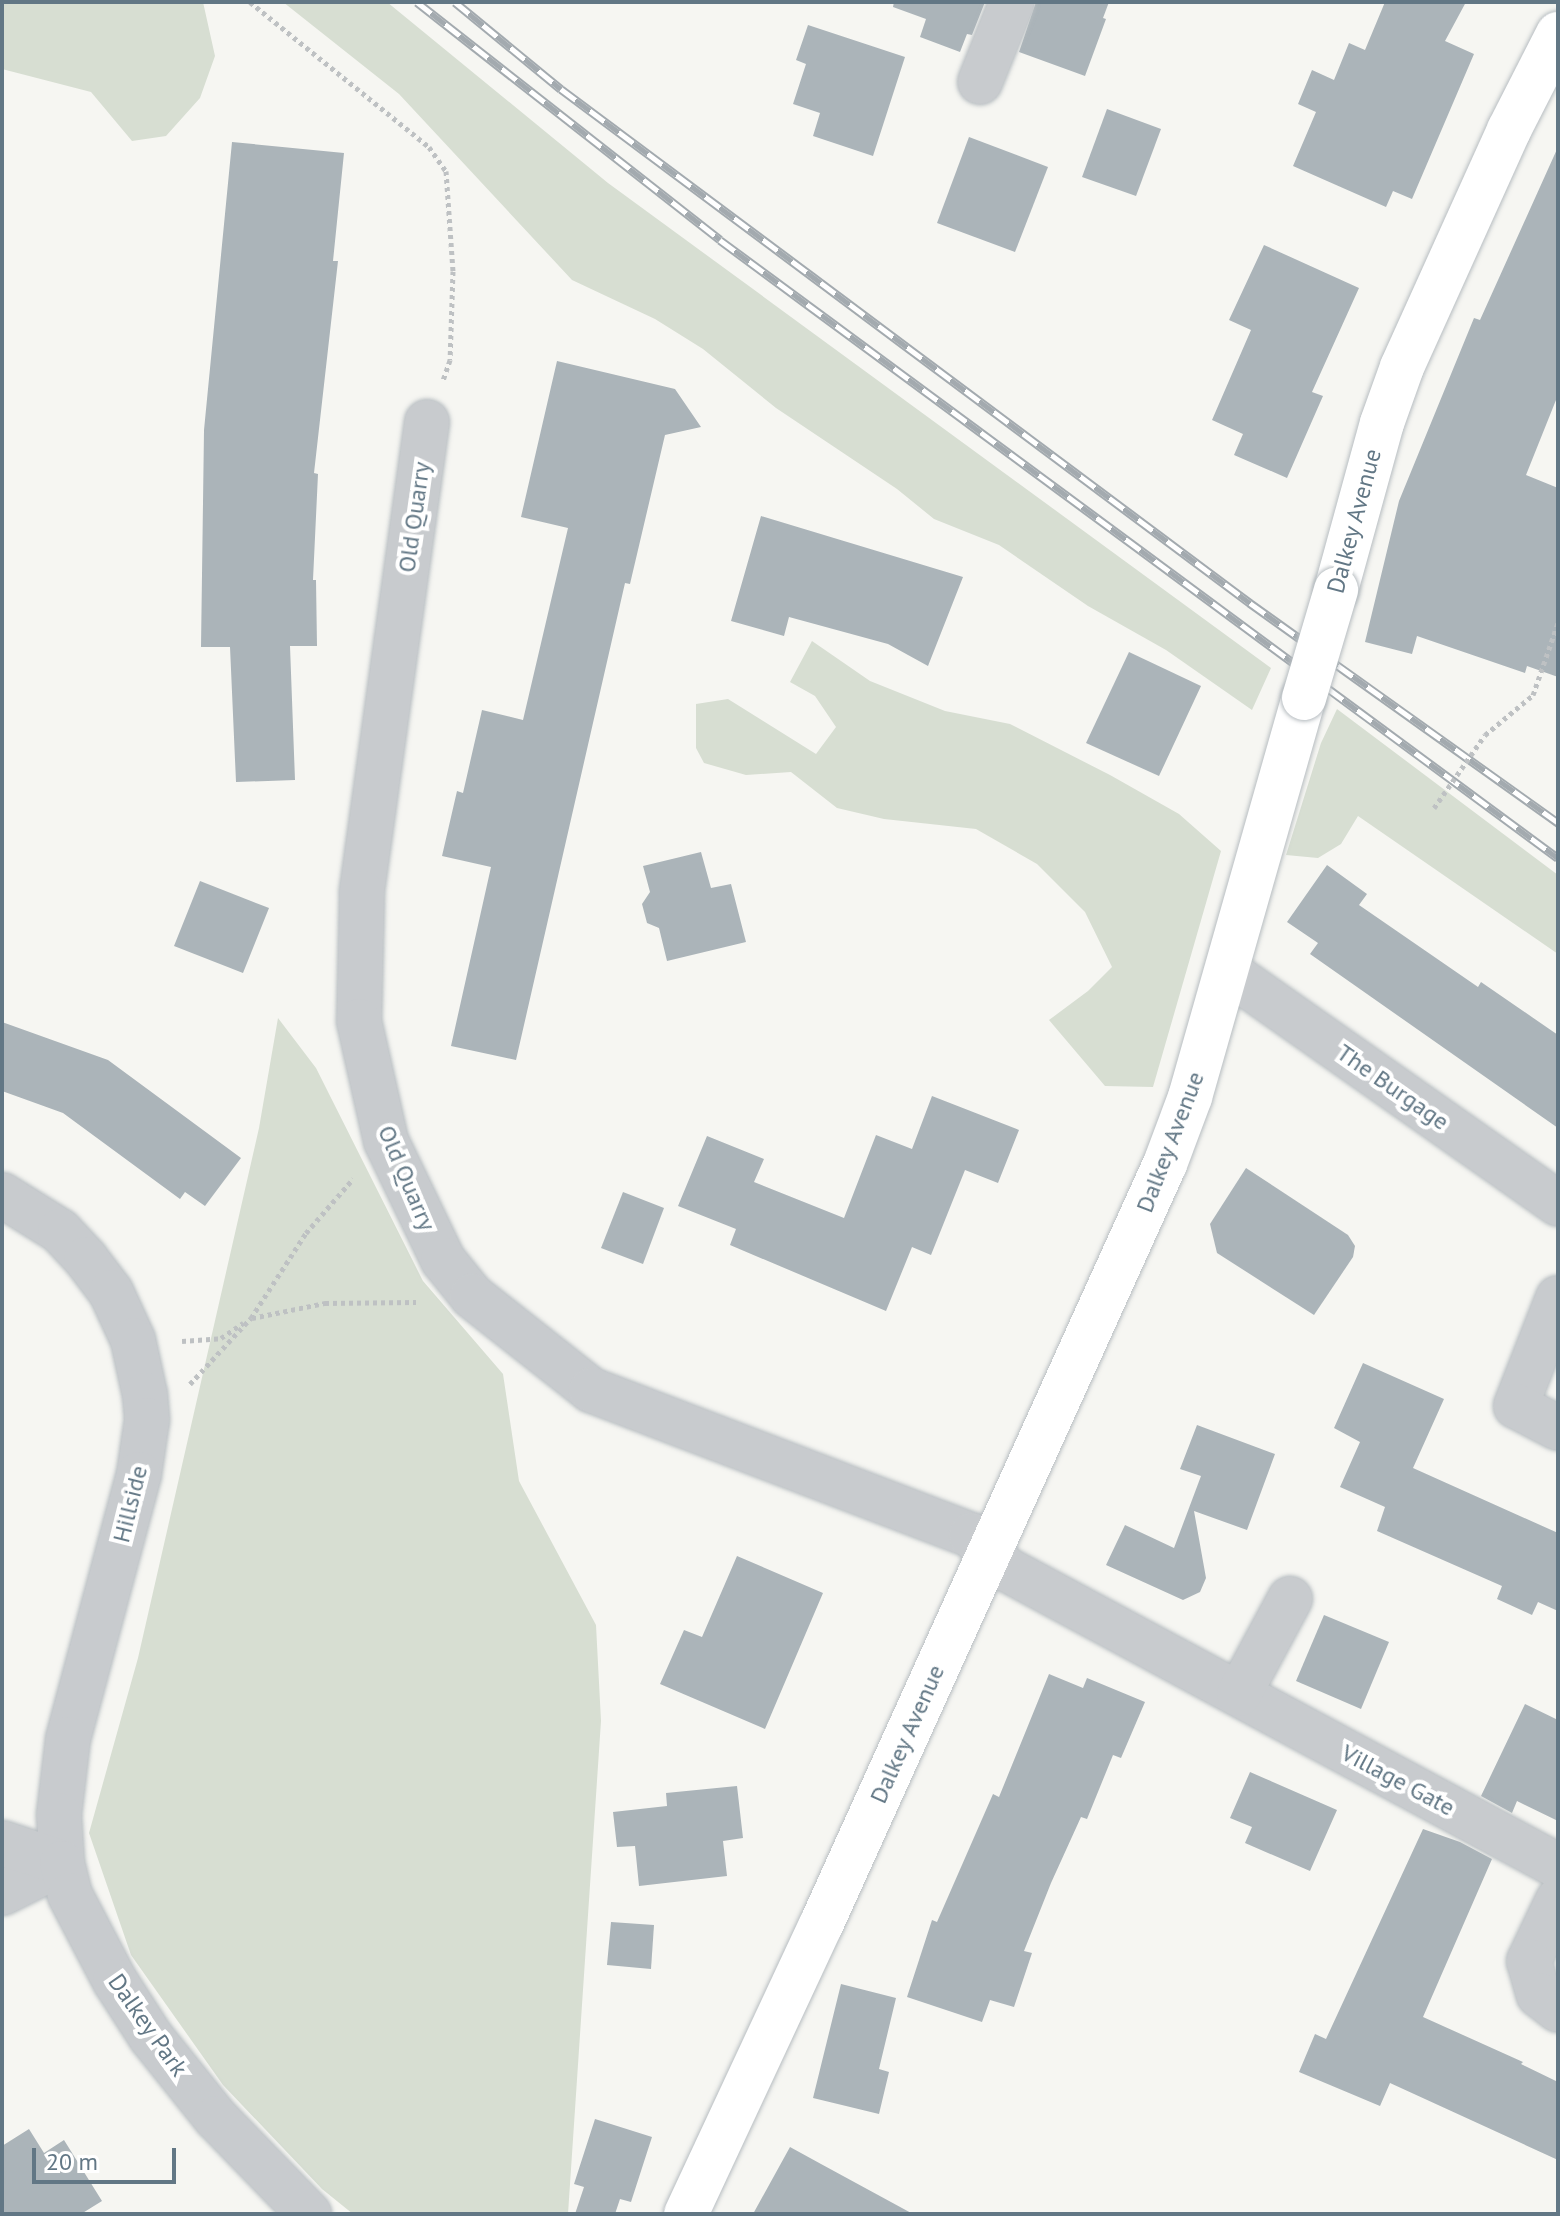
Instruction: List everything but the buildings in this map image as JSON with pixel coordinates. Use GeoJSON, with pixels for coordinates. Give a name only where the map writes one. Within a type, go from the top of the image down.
{"type":"FeatureCollection","features":[{"type":"Feature","properties":{"kind":"street"},"geometry":{"type":"LineString","coordinates":[[980,82],[1012,2]]}},
{"type":"Feature","properties":{"kind":"street","name":"Dalkey Avenue"},"geometry":{"type":"LineString","coordinates":[[686,2214],[1165,1164],[1190,1097],[1370,463],[1402,367],[1509,130],[1558,34]]}},
{"type":"Feature","properties":{"kind":"street","name":"Old Quarry"},"geometry":{"type":"LineString","coordinates":[[427,422],[362,893],[359,1021],[386,1141],[443,1260],[472,1296],[591,1390],[971,1535],[989,1553]]}},
{"type":"Feature","properties":{"kind":"street","name":"The Burgage"},"geometry":{"type":"LineString","coordinates":[[1227,971],[1558,1204]]}},
{"type":"Feature","properties":{"kind":"street","name":"Hillside"},"geometry":{"type":"LineString","coordinates":[[2,1195],[60,1231],[111,1292],[133,1340],[145,1395],[147,1420],[139,1474],[68,1739],[59,1815],[62,1863]]}},
{"type":"Feature","properties":{"kind":"street"},"geometry":{"type":"LineString","coordinates":[[1558,1298],[1516,1406],[1558,1428]]}},
{"type":"Feature","properties":{"kind":"street","name":"Village Gate"},"geometry":{"type":"LineString","coordinates":[[989,1553],[1006,1569],[1558,1866]]}},
{"type":"Feature","properties":{"kind":"street"},"geometry":{"type":"LineString","coordinates":[[1239,1694],[1290,1599]]}},
{"type":"Feature","properties":{"kind":"street"},"geometry":{"type":"LineString","coordinates":[[2,1843],[62,1863]]}},
{"type":"Feature","properties":{"kind":"street"},"geometry":{"type":"LineString","coordinates":[[2,1893],[62,1863]]}},
{"type":"Feature","properties":{"kind":"street","name":"Dalkey Park"},"geometry":{"type":"LineString","coordinates":[[62,1863],[70,1895],[115,1981],[151,2037],[216,2118],[309,2214]]}},
{"type":"Feature","properties":{"kind":"street"},"geometry":{"type":"LineString","coordinates":[[1558,1900],[1529,1961],[1539,1995],[1558,2010]]}},
{"type":"Feature","properties":{"kind":"path"},"geometry":{"type":"LineString","coordinates":[[250,2],[429,147],[446,171],[453,271],[450,360],[427,422]]}},
{"type":"Feature","properties":{"kind":"path"},"geometry":{"type":"LineString","coordinates":[[1434,808],[1485,735],[1533,695],[1558,623]]}},
{"type":"Feature","properties":{"kind":"path"},"geometry":{"type":"LineString","coordinates":[[147,1420],[193,1381],[251,1318],[306,1233],[386,1141]]}},
{"type":"Feature","properties":{"kind":"path"},"geometry":{"type":"LineString","coordinates":[[133,1340],[221,1338],[251,1318],[325,1303],[380,1300],[430,1303],[472,1296]]}},
{"type":"Feature","properties":{"kind":"shaded area"},"geometry":{"type":"Polygon","coordinates":[[[2,2],[203,2],[215,56],[200,98],[166,136],[132,141],[91,92],[2,69],[2,2]]]}},
{"type":"Feature","properties":{"kind":"shaded area"},"geometry":{"type":"Polygon","coordinates":[[[283,2],[387,2],[608,183],[1271,668],[1252,710],[1166,650],[1088,606],[999,545],[934,519],[897,489],[776,408],[703,349],[655,319],[572,280],[399,94],[283,2]]]}},
{"type":"Feature","properties":{"kind":"shaded area"},"geometry":{"type":"Polygon","coordinates":[[[812,641],[870,681],[945,711],[1010,724],[1110,775],[1179,814],[1221,851],[1153,1087],[1105,1086],[1049,1020],[1088,991],[1112,967],[1085,912],[1037,864],[976,829],[884,819],[837,808],[791,772],[746,775],[704,763],[696,748],[696,704],[728,699],[816,754],[836,727],[815,696],[790,682],[812,641]]]}},
{"type":"Feature","properties":{"kind":"shaded area"},"geometry":{"type":"Polygon","coordinates":[[[1337,709],[1558,875],[1558,954],[1358,816],[1341,844],[1318,858],[1286,855],[1321,743],[1337,709]]]}},
{"type":"Feature","properties":{"kind":"shaded area"},"geometry":{"type":"Polygon","coordinates":[[[278,1018],[316,1068],[423,1281],[503,1374],[519,1481],[596,1625],[601,1721],[568,2214],[353,2214],[322,2189],[223,2085],[131,1955],[89,1833],[138,1658],[259,1128],[278,1018]]]}},
{"type":"Feature","properties":{"kind":"railway"},"geometry":{"type":"LineString","coordinates":[[417,2],[720,240],[1558,858]]}},
{"type":"Feature","properties":{"kind":"railway"},"geometry":{"type":"LineString","coordinates":[[455,2],[561,89],[1250,603],[1558,823]]}}]}
